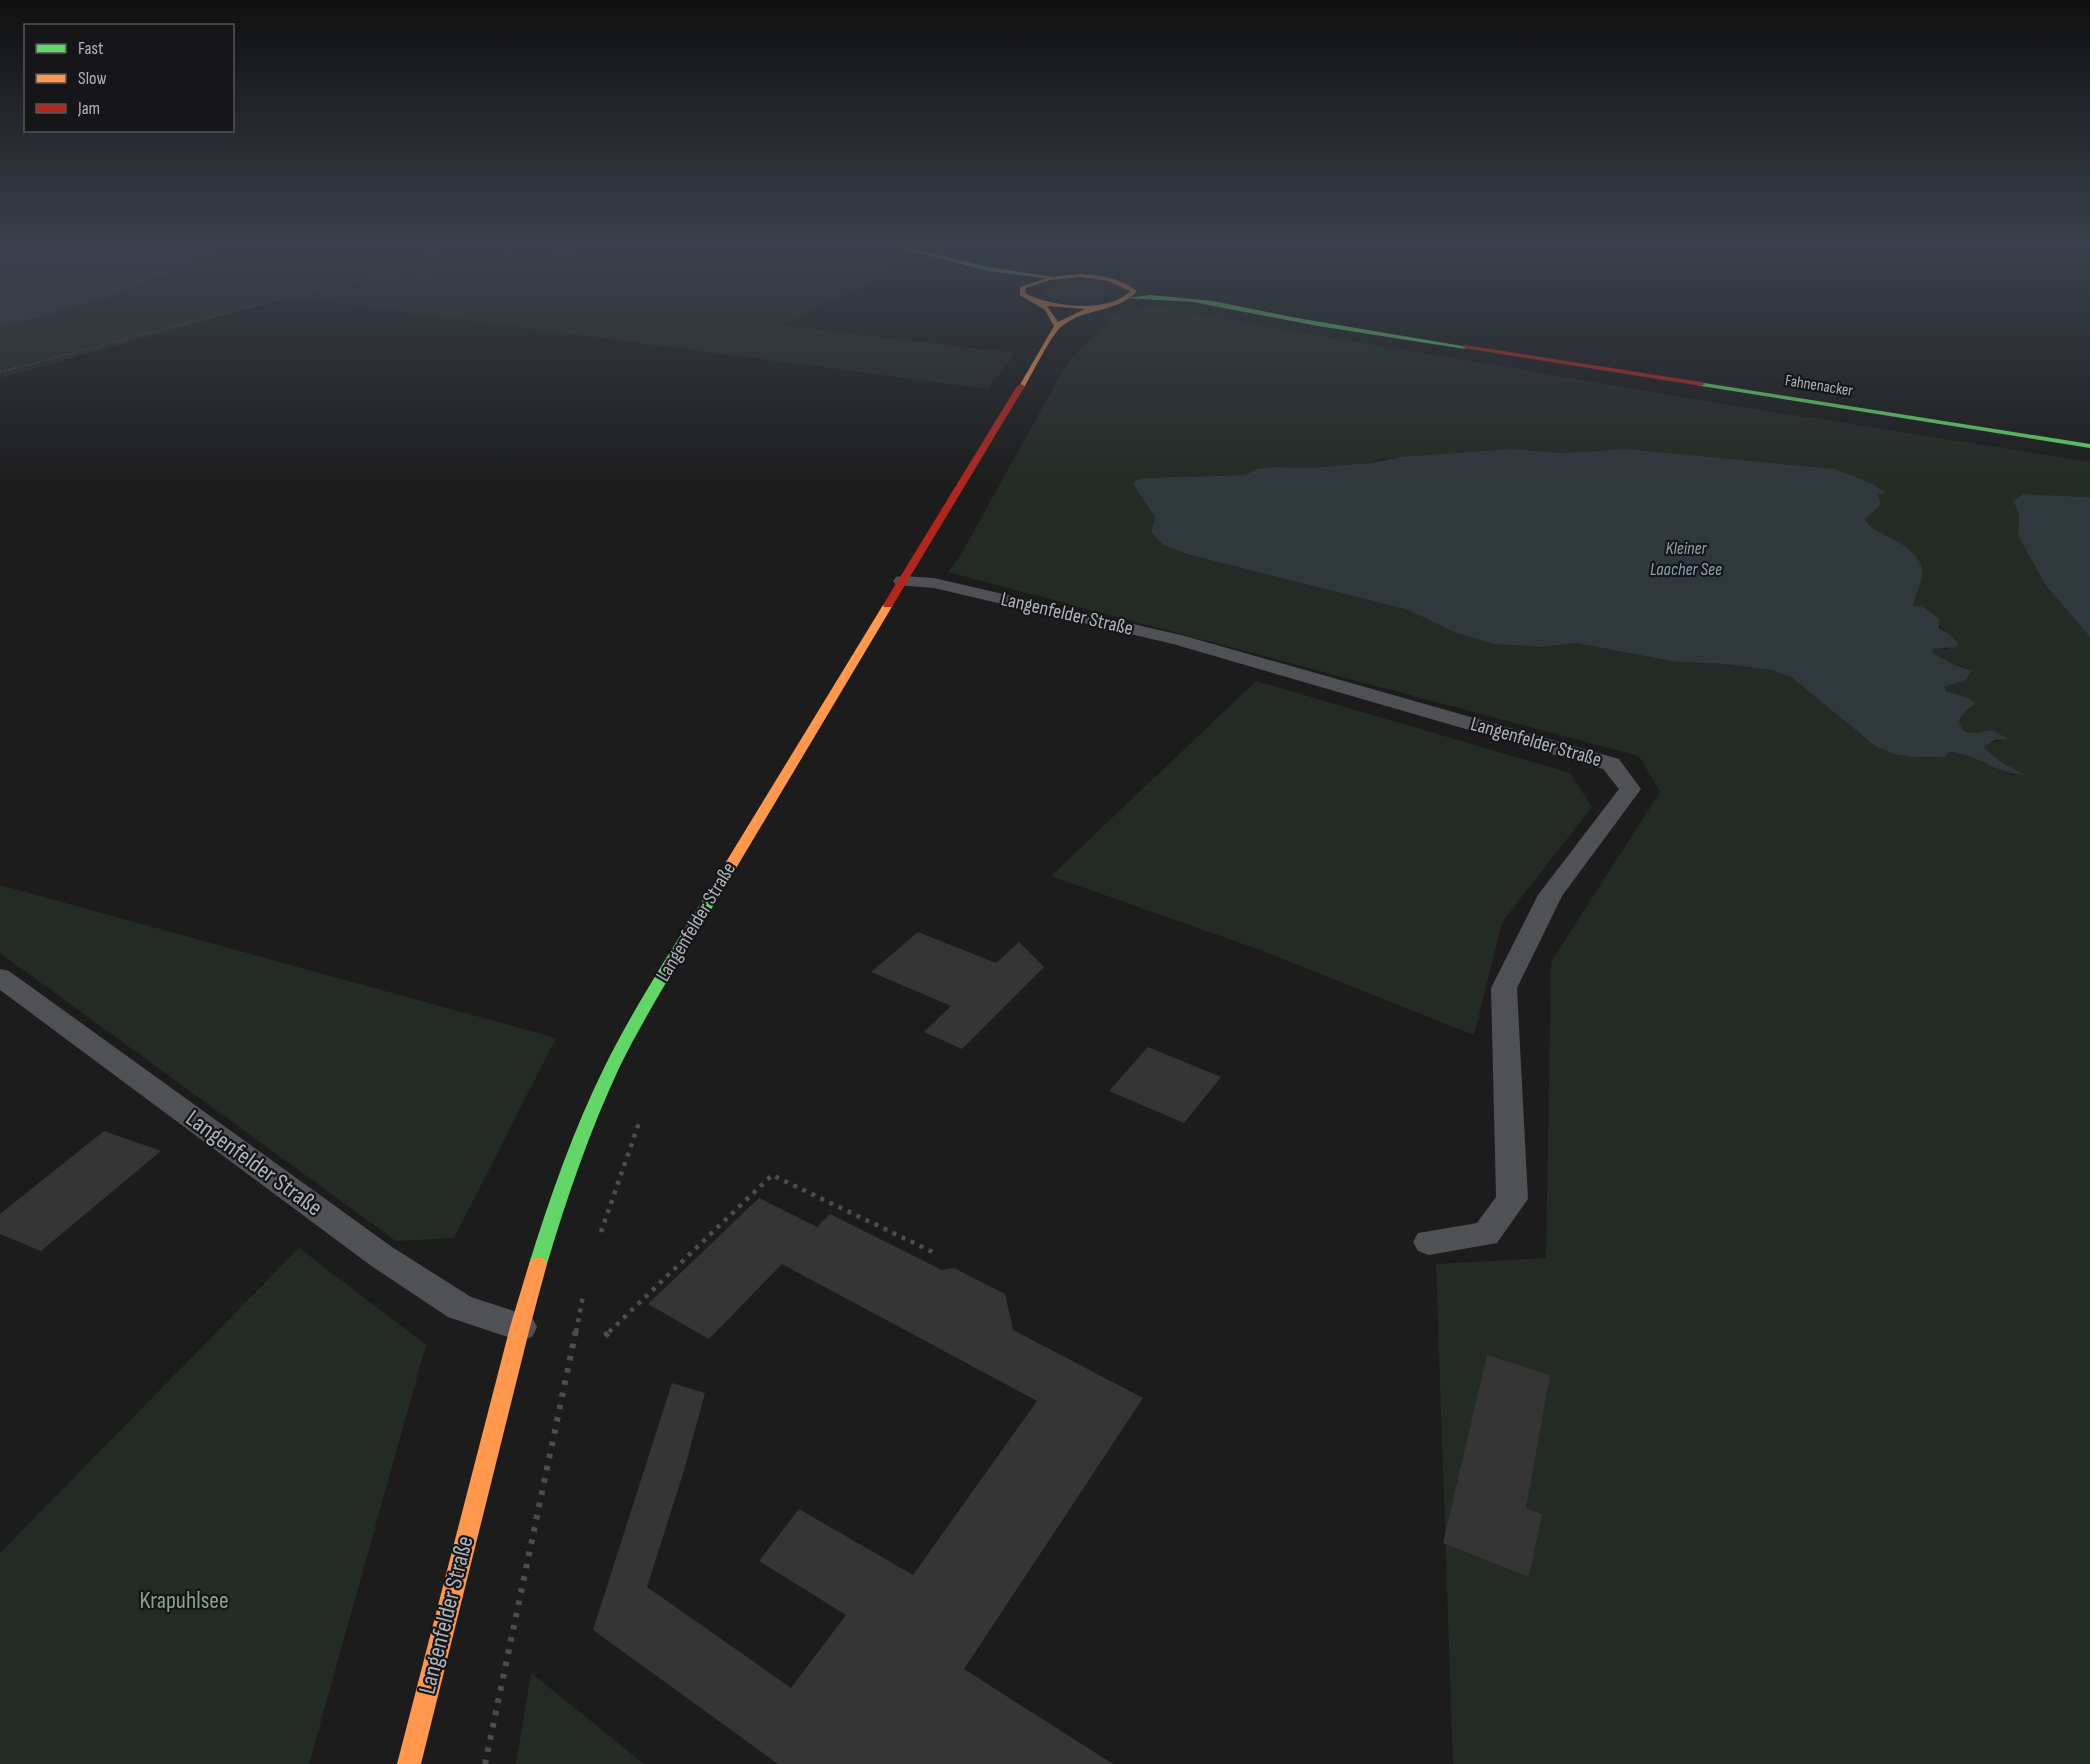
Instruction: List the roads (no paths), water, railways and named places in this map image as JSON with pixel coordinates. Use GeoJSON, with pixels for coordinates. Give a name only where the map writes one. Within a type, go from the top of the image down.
{"type":"FeatureCollection","features":[{"type":"Feature","properties":{"kind":"street","name":"Langenfelder Straße"},"geometry":{"type":"LineString","coordinates":[[409,1764],[520,1327],[553,1214],[589,1117],[626,1040],[1056,327]]}},
{"type":"Feature","properties":{"kind":"street","name":"Fahnenacker"},"geometry":{"type":"LineString","coordinates":[[1343,327],[2090,446]]}},
{"type":"Feature","properties":{"kind":"lane","name":"Langenfelder Straße"},"geometry":{"type":"LineString","coordinates":[[902,581],[934,583],[1178,640],[1611,764],[1630,789],[1550,895],[1504,988],[1512,1199],[1486,1234],[1430,1242]]}},
{"type":"Feature","properties":{"kind":"lane","name":"Langenfelder Straße"},"geometry":{"type":"LineString","coordinates":[[0,977],[381,1256],[460,1307],[520,1327]]}},
{"type":"Feature","properties":{"kind":"water","name":"Kleiner Laacher See"},"geometry":{"type":"Polygon","coordinates":[[[1510,449],[1562,453],[1625,449],[1834,469],[1881,489],[1887,493],[1878,495],[1881,505],[1865,519],[1870,526],[1905,546],[1919,560],[1922,579],[1913,605],[1925,608],[1939,619],[1939,628],[1951,635],[1958,644],[1956,647],[1933,649],[1932,653],[1972,671],[1965,680],[1945,687],[1945,691],[1968,698],[1976,704],[1965,711],[1959,720],[1962,729],[1973,733],[1992,730],[2008,739],[1995,740],[1983,747],[2001,762],[2025,775],[2006,772],[1969,756],[1949,752],[1945,757],[1912,757],[1893,754],[1875,746],[1791,677],[1771,670],[1724,664],[1676,662],[1576,643],[1543,647],[1493,644],[1454,632],[1408,610],[1190,555],[1163,545],[1151,532],[1155,517],[1133,484],[1145,478],[1244,475],[1258,469],[1275,467],[1312,468],[1371,463],[1401,457],[1510,449]]]}},
{"type":"Feature","properties":{"kind":"water"},"geometry":{"type":"Polygon","coordinates":[[[2023,494],[2090,497],[2090,637],[2046,586],[2018,536],[2019,514],[2013,501],[2023,494]]]}},
{"type":"Feature","properties":{"kind":"park label","name":"Krapuhlsee"},"geometry":{"type":"Point","coordinates":[184,1600]}}]}
